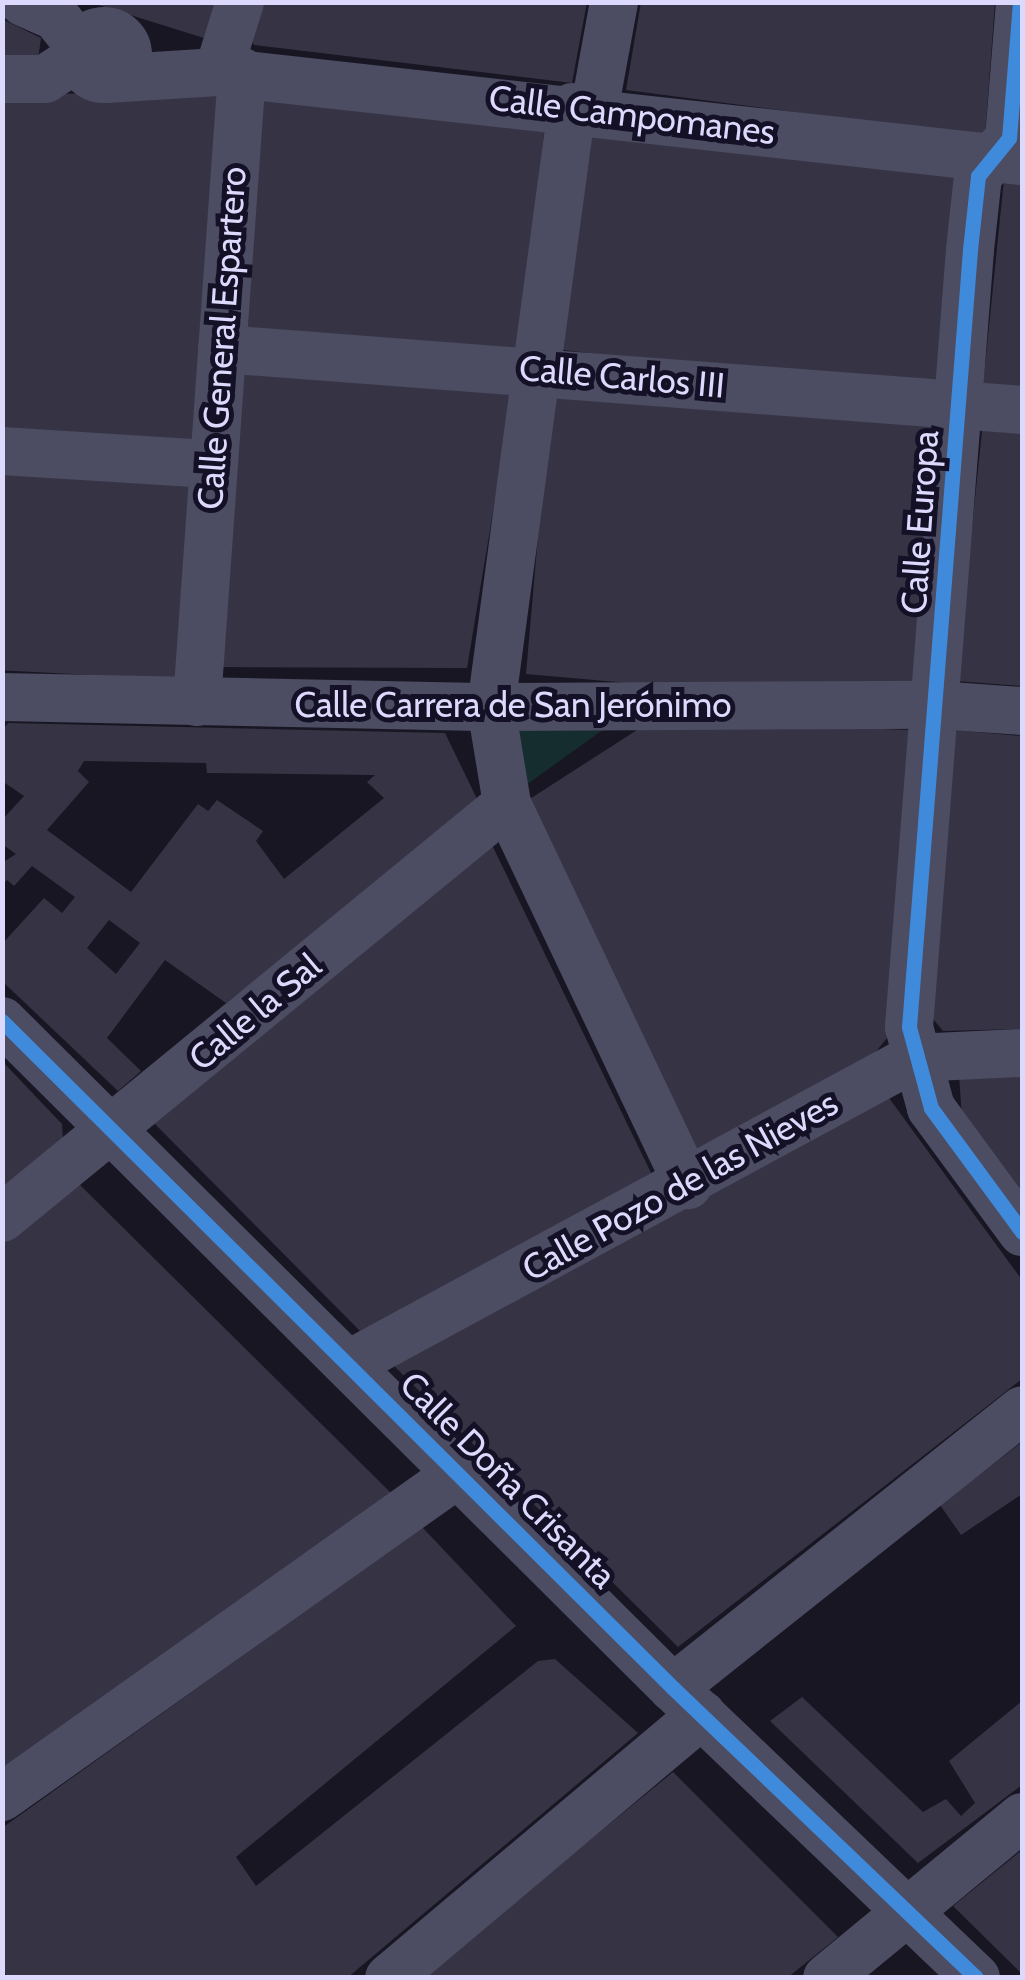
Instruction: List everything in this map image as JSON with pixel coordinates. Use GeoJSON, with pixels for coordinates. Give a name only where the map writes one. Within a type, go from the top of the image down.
{"type":"FeatureCollection","features":[{"type":"Feature","properties":{"kind":"street"},"geometry":{"type":"LineString","coordinates":[[2,79],[45,79],[97,55],[56,17],[22,2]]}},
{"type":"Feature","properties":{"kind":"street","name":"Calle General Espartero"},"geometry":{"type":"LineString","coordinates":[[197,702],[222,349],[230,72],[240,2]]}},
{"type":"Feature","properties":{"kind":"street"},"geometry":{"type":"LineString","coordinates":[[614,2],[583,109],[536,370],[491,707],[507,804],[688,1185]]}},
{"type":"Feature","properties":{"kind":"street","name":"Calle Europa"},"geometry":{"type":"LineString","coordinates":[[1020,2],[1008,159],[978,183],[910,1027],[914,1058],[931,1108],[1022,1232]]}},
{"type":"Feature","properties":{"kind":"street","name":"Calle Campomanes"},"geometry":{"type":"LineString","coordinates":[[97,55],[1008,159]]}},
{"type":"Feature","properties":{"kind":"street","name":"Calle Carlos III"},"geometry":{"type":"LineString","coordinates":[[222,349],[1022,410]]}},
{"type":"Feature","properties":{"kind":"street"},"geometry":{"type":"LineString","coordinates":[[2,452],[211,464]]}},
{"type":"Feature","properties":{"kind":"street","name":"Calle Carrera de San Jerónimo"},"geometry":{"type":"LineString","coordinates":[[2,697],[491,707],[936,704],[1022,712]]}},
{"type":"Feature","properties":{"kind":"street","name":"Calle la Sal"},"geometry":{"type":"LineString","coordinates":[[2,1218],[507,804]]}},
{"type":"Feature","properties":{"kind":"street","name":"Calle Doña Crisanta"},"geometry":{"type":"LineString","coordinates":[[2,1021],[688,1701],[976,1978]]}},
{"type":"Feature","properties":{"kind":"street","name":"Calle Pozo de las Nieves"},"geometry":{"type":"LineString","coordinates":[[349,1364],[688,1185],[914,1058],[1022,1054]]}},
{"type":"Feature","properties":{"kind":"street"},"geometry":{"type":"LineString","coordinates":[[388,1978],[688,1701],[1022,1410]]}},
{"type":"Feature","properties":{"kind":"street"},"geometry":{"type":"LineString","coordinates":[[2,1797],[459,1473]]}},
{"type":"Feature","properties":{"kind":"street"},"geometry":{"type":"LineString","coordinates":[[827,1978],[1022,1817]]}},
{"type":"Feature","properties":{"kind":"green space"},"geometry":{"type":"Polygon","coordinates":[[[533,718],[611,724],[522,788],[514,734],[533,718]]]}},
{"type":"Feature","properties":{"kind":"building"},"geometry":{"type":"Polygon","coordinates":[[[89,2],[218,2],[207,39],[89,2]]]}},
{"type":"Feature","properties":{"kind":"building"},"geometry":{"type":"Polygon","coordinates":[[[259,2],[587,2],[572,83],[254,45],[249,35],[259,2]]]}},
{"type":"Feature","properties":{"kind":"building"},"geometry":{"type":"Polygon","coordinates":[[[641,2],[995,2],[985,137],[626,90],[641,2]]]}},
{"type":"Feature","properties":{"kind":"building"},"geometry":{"type":"Polygon","coordinates":[[[2,19],[41,38],[38,59],[2,64],[2,19]]]}},
{"type":"Feature","properties":{"kind":"building"},"geometry":{"type":"Polygon","coordinates":[[[2,95],[222,96],[196,440],[2,431],[2,95]]]}},
{"type":"Feature","properties":{"kind":"building"},"geometry":{"type":"Polygon","coordinates":[[[259,99],[544,129],[521,356],[235,326],[259,99]]]}},
{"type":"Feature","properties":{"kind":"building"},"geometry":{"type":"Polygon","coordinates":[[[585,129],[962,175],[935,396],[558,349],[585,129]]]}},
{"type":"Feature","properties":{"kind":"building"},"geometry":{"type":"Polygon","coordinates":[[[1004,179],[1022,181],[1022,389],[983,386],[1004,179]]]}},
{"type":"Feature","properties":{"kind":"building"},"geometry":{"type":"Polygon","coordinates":[[[239,366],[514,385],[467,668],[216,667],[239,366]]]}},
{"type":"Feature","properties":{"kind":"building"},"geometry":{"type":"Polygon","coordinates":[[[551,388],[936,422],[911,708],[526,674],[551,388]]]}},
{"type":"Feature","properties":{"kind":"building"},"geometry":{"type":"Polygon","coordinates":[[[983,422],[1022,426],[1022,686],[956,681],[983,422]]]}},
{"type":"Feature","properties":{"kind":"building"},"geometry":{"type":"Polygon","coordinates":[[[2,469],[190,479],[179,680],[2,670],[2,469]]]}},
{"type":"Feature","properties":{"kind":"building"},"geometry":{"type":"Polygon","coordinates":[[[651,721],[911,730],[887,1038],[870,1059],[692,1151],[525,802],[651,721]]]}},
{"type":"Feature","properties":{"kind":"building"},"geometry":{"type":"Polygon","coordinates":[[[8,723],[445,733],[479,803],[226,1003],[165,960],[107,1038],[141,1071],[118,1091],[2,981],[2,944],[44,898],[62,913],[75,897],[32,866],[14,886],[7,880],[2,884],[2,863],[16,854],[2,844],[2,820],[24,796],[2,781],[2,731],[8,723]],[[84,761],[78,771],[89,782],[47,830],[131,892],[198,804],[208,811],[217,800],[263,831],[256,841],[284,879],[384,798],[367,782],[375,775],[207,773],[206,763],[84,761]],[[109,920],[87,948],[116,974],[140,943],[109,920]]]}},
{"type":"Feature","properties":{"kind":"building"},"geometry":{"type":"Polygon","coordinates":[[[953,730],[1022,736],[1022,1029],[943,1031],[925,1009],[953,730]]]}},
{"type":"Feature","properties":{"kind":"building"},"geometry":{"type":"Polygon","coordinates":[[[492,845],[654,1179],[360,1331],[152,1121],[492,845]]]}},
{"type":"Feature","properties":{"kind":"building"},"geometry":{"type":"Polygon","coordinates":[[[2,1061],[62,1124],[63,1140],[2,1187],[2,1061]]]}},
{"type":"Feature","properties":{"kind":"building"},"geometry":{"type":"Polygon","coordinates":[[[1022,1073],[1022,1194],[962,1119],[959,1074],[1022,1073]]]}},
{"type":"Feature","properties":{"kind":"building"},"geometry":{"type":"Polygon","coordinates":[[[889,1098],[1022,1280],[1022,1379],[678,1647],[390,1362],[889,1098]]]}},
{"type":"Feature","properties":{"kind":"building"},"geometry":{"type":"Polygon","coordinates":[[[79,1184],[392,1494],[2,1768],[2,1244],[79,1184]]]}},
{"type":"Feature","properties":{"kind":"building"},"geometry":{"type":"Polygon","coordinates":[[[1022,1442],[1022,1494],[961,1535],[940,1505],[1022,1442]]]}},
{"type":"Feature","properties":{"kind":"building"},"geometry":{"type":"Polygon","coordinates":[[[422,1527],[516,1626],[236,1857],[256,1886],[538,1661],[555,1659],[638,1733],[347,1978],[8,1978],[2,1969],[2,1828],[422,1527]]]}},
{"type":"Feature","properties":{"kind":"building"},"geometry":{"type":"Polygon","coordinates":[[[802,1697],[923,1812],[946,1799],[961,1816],[975,1803],[949,1761],[1022,1701],[1022,1785],[918,1863],[770,1721],[802,1697]]]}},
{"type":"Feature","properties":{"kind":"building"},"geometry":{"type":"Polygon","coordinates":[[[673,1772],[838,1937],[787,1978],[421,1978],[673,1772]]]}},
{"type":"Feature","properties":{"kind":"building"},"geometry":{"type":"Polygon","coordinates":[[[1022,1850],[1022,1974],[953,1906],[1022,1850]]]}},
{"type":"Feature","properties":{"kind":"cycle path"},"geometry":{"type":"LineString","coordinates":[[1020,2],[1009,138],[978,176],[909,1027],[931,1108],[1022,1232]]}},
{"type":"Feature","properties":{"kind":"cycle path"},"geometry":{"type":"LineString","coordinates":[[2,1021],[673,1688],[976,1978]]}}]}
